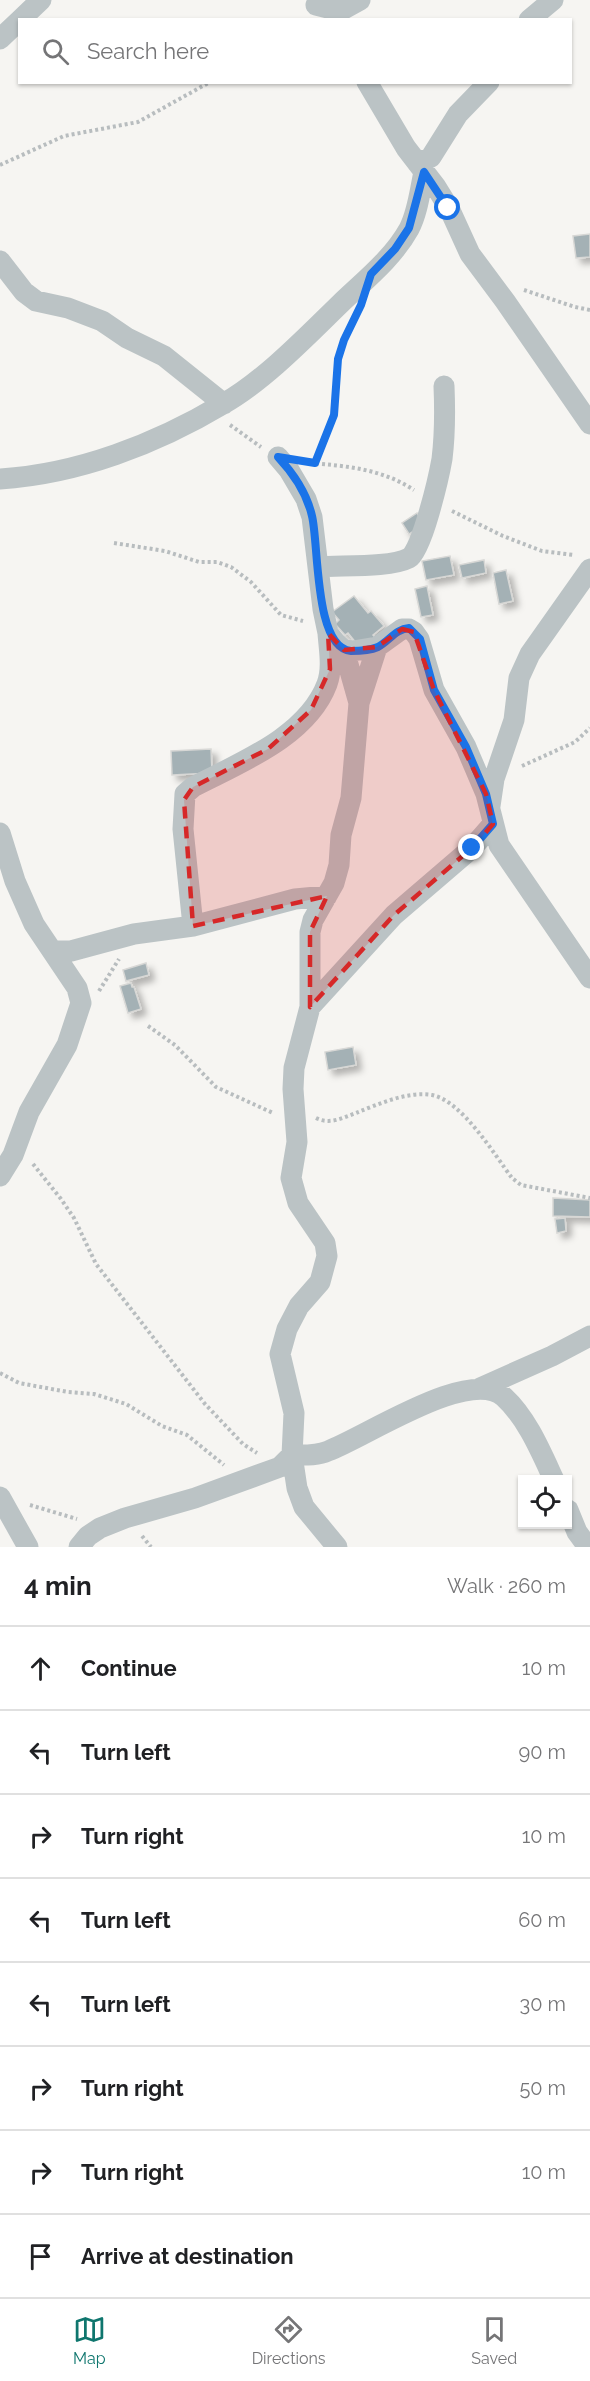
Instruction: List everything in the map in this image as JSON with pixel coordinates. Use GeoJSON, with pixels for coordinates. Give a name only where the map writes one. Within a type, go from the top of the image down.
{"type":"FeatureCollection","features":[{"type":"Feature","properties":{"kind":"street"},"geometry":{"type":"LineString","coordinates":[[22,18],[40,0]]}},
{"type":"Feature","properties":{"kind":"street"},"geometry":{"type":"LineString","coordinates":[[318,8],[340,11],[360,0]]}},
{"type":"Feature","properties":{"kind":"street"},"geometry":{"type":"LineString","coordinates":[[531,18],[553,0]]}},
{"type":"Feature","properties":{"kind":"street"},"geometry":{"type":"LineString","coordinates":[[0,39],[18,22]]}},
{"type":"Feature","properties":{"kind":"street"},"geometry":{"type":"LineString","coordinates":[[368,84],[448,208],[470,255],[505,301],[590,424]]}},
{"type":"Feature","properties":{"kind":"street"},"geometry":{"type":"LineString","coordinates":[[0,480],[29,477],[108,457],[149,442],[217,408],[258,378],[308,334],[395,249],[409,228],[421,168],[431,157],[458,114],[487,84]]}},
{"type":"Feature","properties":{"kind":"street"},"geometry":{"type":"LineString","coordinates":[[0,261],[24,292],[36,301],[68,308],[102,321],[127,338],[165,356],[217,408]]}},
{"type":"Feature","properties":{"kind":"street"},"geometry":{"type":"LineString","coordinates":[[318,567],[392,563],[411,557],[418,548],[442,459],[444,386]]}},
{"type":"Feature","properties":{"kind":"street"},"geometry":{"type":"LineString","coordinates":[[192,926],[183,829],[185,794],[193,787],[268,749],[294,729],[311,710],[326,685],[330,669],[328,633],[312,517],[306,499],[289,470],[278,457]]}},
{"type":"Feature","properties":{"kind":"street"},"geometry":{"type":"LineString","coordinates":[[310,1007],[394,915],[472,848],[491,815],[494,779],[514,720],[519,678],[530,654],[585,563]]}},
{"type":"Feature","properties":{"kind":"street"},"geometry":{"type":"LineString","coordinates":[[344,650],[377,647],[402,629],[409,628],[420,639],[434,690],[466,747],[491,815],[499,845],[590,978]]}},
{"type":"Feature","properties":{"kind":"street"},"geometry":{"type":"LineString","coordinates":[[328,633],[344,650],[358,703]]}},
{"type":"Feature","properties":{"kind":"street"},"geometry":{"type":"LineString","coordinates":[[337,1547],[304,1507],[286,1461],[294,1413],[280,1354],[287,1329],[299,1306],[320,1282],[327,1256],[326,1243],[298,1203],[293,1190],[291,1178],[297,1132],[294,1107],[294,1068],[310,1007],[310,932],[313,920],[334,883],[339,865],[341,834],[351,798],[358,703],[377,647]]}},
{"type":"Feature","properties":{"kind":"street"},"geometry":{"type":"LineString","coordinates":[[0,833],[15,881],[34,924],[77,988],[81,1003],[67,1045],[29,1112],[10,1161],[0,1176]]}},
{"type":"Feature","properties":{"kind":"street"},"geometry":{"type":"LineString","coordinates":[[53,951],[71,951],[134,934],[192,926],[295,899],[327,896]]}},
{"type":"Feature","properties":{"kind":"street"},"geometry":{"type":"LineString","coordinates":[[480,1388],[552,1356],[590,1336]]}},
{"type":"Feature","properties":{"kind":"street"},"geometry":{"type":"LineString","coordinates":[[79,1547],[88,1536],[110,1525],[248,1479],[286,1461],[325,1453],[453,1392],[480,1388],[491,1389],[504,1397],[537,1444],[552,1475]]}},
{"type":"Feature","properties":{"kind":"street"},"geometry":{"type":"LineString","coordinates":[[0,1497],[28,1547]]}},
{"type":"Feature","properties":{"kind":"street"},"geometry":{"type":"LineString","coordinates":[[572,1521],[588,1547]]}},
{"type":"Feature","properties":{"kind":"path"},"geometry":{"type":"LineString","coordinates":[[0,165],[64,136],[138,122],[206,84]]}},
{"type":"Feature","properties":{"kind":"path"},"geometry":{"type":"LineString","coordinates":[[516,287],[574,307],[590,310]]}},
{"type":"Feature","properties":{"kind":"path"},"geometry":{"type":"LineString","coordinates":[[315,463],[334,415],[338,359],[356,314]]}},
{"type":"Feature","properties":{"kind":"path"},"geometry":{"type":"LineString","coordinates":[[217,408],[278,457],[372,470],[399,480],[432,501],[503,536],[542,551],[585,563]]}},
{"type":"Feature","properties":{"kind":"path"},"geometry":{"type":"LineString","coordinates":[[114,543],[165,551],[200,562],[217,562],[231,567],[251,582],[281,615],[302,620],[328,633]]}},
{"type":"Feature","properties":{"kind":"path"},"geometry":{"type":"LineString","coordinates":[[494,779],[567,747],[590,728]]}},
{"type":"Feature","properties":{"kind":"path"},"geometry":{"type":"LineString","coordinates":[[81,1003],[97,993],[134,934]]}},
{"type":"Feature","properties":{"kind":"path"},"geometry":{"type":"LineString","coordinates":[[148,1026],[175,1045],[216,1087],[266,1108],[297,1132]]}},
{"type":"Feature","properties":{"kind":"path"},"geometry":{"type":"LineString","coordinates":[[294,1107],[327,1122],[398,1098],[431,1095],[446,1100],[468,1121],[512,1178],[521,1185],[590,1198]]}},
{"type":"Feature","properties":{"kind":"path"},"geometry":{"type":"LineString","coordinates":[[17,1140],[74,1218],[96,1264],[205,1404],[243,1444],[286,1461]]}},
{"type":"Feature","properties":{"kind":"path"},"geometry":{"type":"LineString","coordinates":[[0,1373],[19,1383],[94,1394],[126,1404],[162,1426],[192,1438],[224,1465],[248,1479]]}},
{"type":"Feature","properties":{"kind":"path"},"geometry":{"type":"LineString","coordinates":[[24,1502],[69,1518],[110,1525]]}},
{"type":"Feature","properties":{"kind":"highlighted area"},"geometry":{"type":"Polygon","coordinates":[[[402,629],[414,632],[434,690],[486,794],[493,824],[472,848],[394,915],[310,1007],[310,932],[327,896],[193,926],[184,800],[193,787],[268,749],[311,710],[330,669],[328,633],[344,650],[377,647],[402,629]]]}},
{"type":"Feature","properties":{"kind":"building"},"geometry":{"type":"Polygon","coordinates":[[[590,234],[590,257],[576,258],[573,236],[590,234]]]}},
{"type":"Feature","properties":{"kind":"building"},"geometry":{"type":"Polygon","coordinates":[[[417,513],[424,524],[409,534],[402,523],[417,513]]]}},
{"type":"Feature","properties":{"kind":"building"},"geometry":{"type":"Polygon","coordinates":[[[450,556],[454,575],[426,580],[422,561],[450,556]]]}},
{"type":"Feature","properties":{"kind":"building"},"geometry":{"type":"Polygon","coordinates":[[[484,560],[486,573],[462,578],[459,565],[484,560]]]}},
{"type":"Feature","properties":{"kind":"building"},"geometry":{"type":"Polygon","coordinates":[[[506,570],[513,601],[499,604],[493,573],[506,570]]]}},
{"type":"Feature","properties":{"kind":"building"},"geometry":{"type":"Polygon","coordinates":[[[427,586],[433,615],[421,617],[415,589],[427,586]]]}},
{"type":"Feature","properties":{"kind":"building"},"geometry":{"type":"Polygon","coordinates":[[[354,596],[368,613],[371,611],[384,626],[373,635],[379,641],[361,649],[348,633],[345,635],[335,624],[339,620],[332,612],[354,596]]]}},
{"type":"Feature","properties":{"kind":"building"},"geometry":{"type":"Polygon","coordinates":[[[211,749],[212,773],[172,775],[171,751],[211,749]]]}},
{"type":"Feature","properties":{"kind":"building"},"geometry":{"type":"Polygon","coordinates":[[[146,963],[149,975],[126,981],[123,970],[146,963]]]}},
{"type":"Feature","properties":{"kind":"building"},"geometry":{"type":"Polygon","coordinates":[[[131,983],[141,1009],[128,1013],[120,986],[131,983]]]}},
{"type":"Feature","properties":{"kind":"building"},"geometry":{"type":"Polygon","coordinates":[[[353,1047],[356,1065],[328,1070],[325,1052],[353,1047]]]}},
{"type":"Feature","properties":{"kind":"building"},"geometry":{"type":"Polygon","coordinates":[[[553,1198],[590,1200],[590,1217],[553,1216],[553,1198]]]}},
{"type":"Feature","properties":{"kind":"building"},"geometry":{"type":"Polygon","coordinates":[[[565,1218],[566,1231],[557,1233],[555,1219],[565,1218]]]}},
{"type":"Feature","properties":{"kind":"route"},"geometry":{"type":"LineString","coordinates":[[448,208],[424,172],[409,228],[395,249],[371,274],[361,305],[344,340],[338,359],[334,415],[315,463],[278,457],[289,470],[306,499],[312,517],[323,609],[328,633],[335,642],[344,650],[363,650],[377,647],[402,629],[409,628],[420,639],[434,690],[466,747],[490,806],[493,824],[472,848]]}}]}
